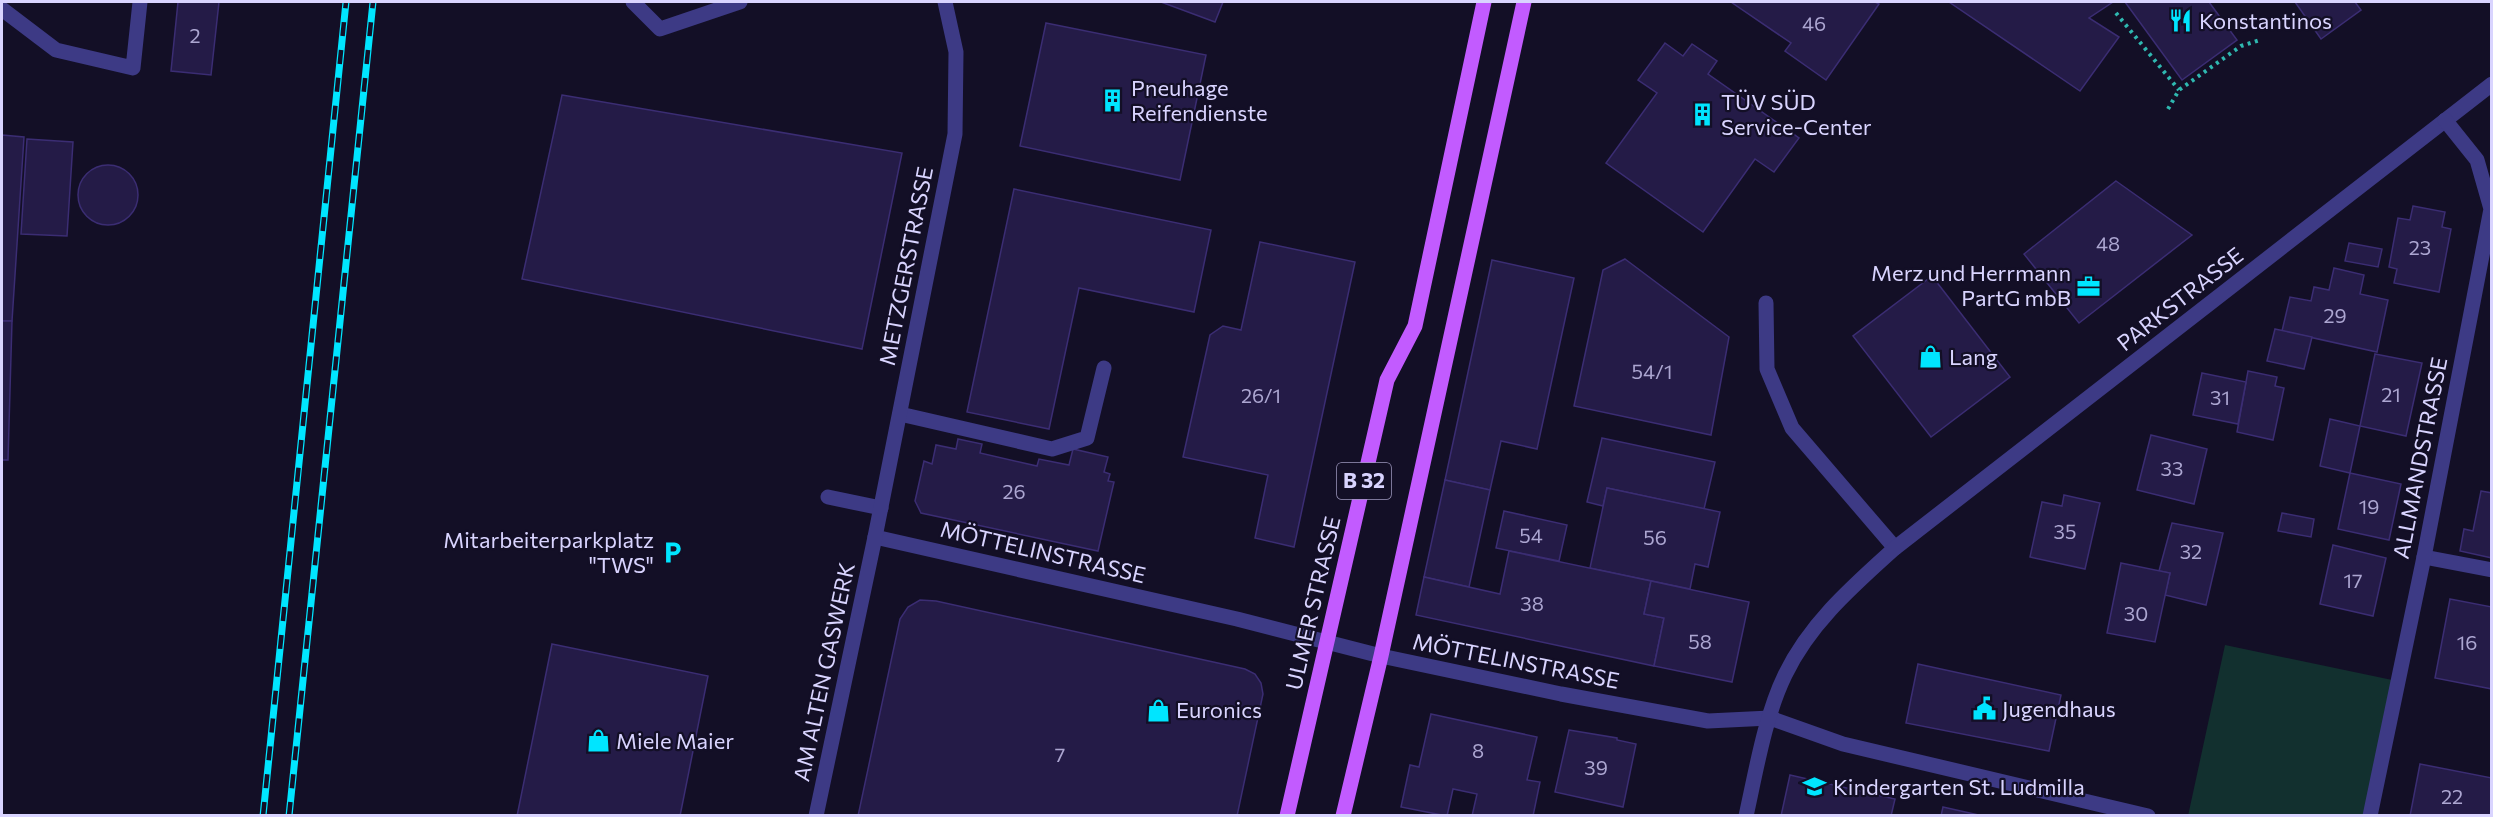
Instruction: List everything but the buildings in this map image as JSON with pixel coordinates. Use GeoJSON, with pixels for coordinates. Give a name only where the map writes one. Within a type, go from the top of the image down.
{"type":"FeatureCollection","features":[{"type":"Feature","properties":{"kind":"main road","name":"ULMER STRASSE"},"geometry":{"type":"LineString","coordinates":[[1287,816],[1387,380],[1415,326],[1484,2]]}},
{"type":"Feature","properties":{"kind":"main road","name":"B 32"},"geometry":{"type":"LineString","coordinates":[[1343,816],[1381,656],[1524,2]]}},
{"type":"Feature","properties":{"kind":"street"},"geometry":{"type":"LineString","coordinates":[[2,9],[56,50],[133,68],[140,2]]}},
{"type":"Feature","properties":{"kind":"street"},"geometry":{"type":"LineString","coordinates":[[633,2],[660,29],[740,2]]}},
{"type":"Feature","properties":{"kind":"street","name":"METZGERSTRASSE"},"geometry":{"type":"LineString","coordinates":[[875,537],[955,134],[956,52],[945,2]]}},
{"type":"Feature","properties":{"kind":"street","name":"PARKSTRASSE"},"geometry":{"type":"LineString","coordinates":[[1746,816],[1770,718],[1785,675],[1812,631],[1838,599],[1895,548],[2492,84]]}},
{"type":"Feature","properties":{"kind":"street","name":"ALLMANDSTRASSE"},"geometry":{"type":"LineString","coordinates":[[2370,816],[2424,558],[2491,209],[2484,162],[2445,120]]}},
{"type":"Feature","properties":{"kind":"street"},"geometry":{"type":"LineString","coordinates":[[1766,303],[1767,369],[1792,428],[1895,548]]}},
{"type":"Feature","properties":{"kind":"street"},"geometry":{"type":"LineString","coordinates":[[900,414],[1052,449],[1087,438],[1104,368]]}},
{"type":"Feature","properties":{"kind":"street"},"geometry":{"type":"LineString","coordinates":[[828,497],[881,508]]}},
{"type":"Feature","properties":{"kind":"street","name":"MÖTTELINSTRASSE"},"geometry":{"type":"LineString","coordinates":[[875,537],[1237,619],[1381,656],[1708,721],[1770,718],[1843,744],[2148,816]]}},
{"type":"Feature","properties":{"kind":"street","name":"AM ALTEN GASWERK"},"geometry":{"type":"LineString","coordinates":[[816,816],[875,537]]}},
{"type":"Feature","properties":{"kind":"street"},"geometry":{"type":"LineString","coordinates":[[2424,558],[2492,570]]}},
{"type":"Feature","properties":{"kind":"path"},"geometry":{"type":"LineString","coordinates":[[2116,13],[2179,90]]}},
{"type":"Feature","properties":{"kind":"path"},"geometry":{"type":"LineString","coordinates":[[2168,109],[2179,90],[2241,46],[2260,40]]}},
{"type":"Feature","properties":{"kind":"green space"},"geometry":{"type":"Polygon","coordinates":[[[2225,645],[2397,681],[2368,815],[2188,816],[2225,645]]]}},
{"type":"Feature","properties":{"kind":"railway"},"geometry":{"type":"LineString","coordinates":[[263,816],[346,2]]}},
{"type":"Feature","properties":{"kind":"railway"},"geometry":{"type":"LineString","coordinates":[[289,816],[373,2]]}},
{"type":"Feature","properties":{"kind":"place","name":"Konstantinos"},"geometry":{"type":"Point","coordinates":[2181,21]}},
{"type":"Feature","properties":{"kind":"place","name":"Pneuhage Reifendienste"},"geometry":{"type":"Point","coordinates":[1113,101]}},
{"type":"Feature","properties":{"kind":"place","name":"TÜV SÜD Service-Center"},"geometry":{"type":"Point","coordinates":[1703,115]}},
{"type":"Feature","properties":{"kind":"place","name":"Merz und Herrmann PartG mbB"},"geometry":{"type":"Point","coordinates":[2089,286]}},
{"type":"Feature","properties":{"kind":"place","name":"Lang"},"geometry":{"type":"Point","coordinates":[1931,357]}},
{"type":"Feature","properties":{"kind":"place","name":"Mitarbeiterparkplatz \"TWS\""},"geometry":{"type":"Point","coordinates":[672,553]}},
{"type":"Feature","properties":{"kind":"place","name":"Jugendhaus"},"geometry":{"type":"Point","coordinates":[1984,709]}},
{"type":"Feature","properties":{"kind":"place","name":"Euronics"},"geometry":{"type":"Point","coordinates":[1158,710]}},
{"type":"Feature","properties":{"kind":"place","name":"Miele Maier"},"geometry":{"type":"Point","coordinates":[598,741]}},
{"type":"Feature","properties":{"kind":"place","name":"Kindergarten St. Ludmilla"},"geometry":{"type":"Point","coordinates":[1815,787]}}]}
